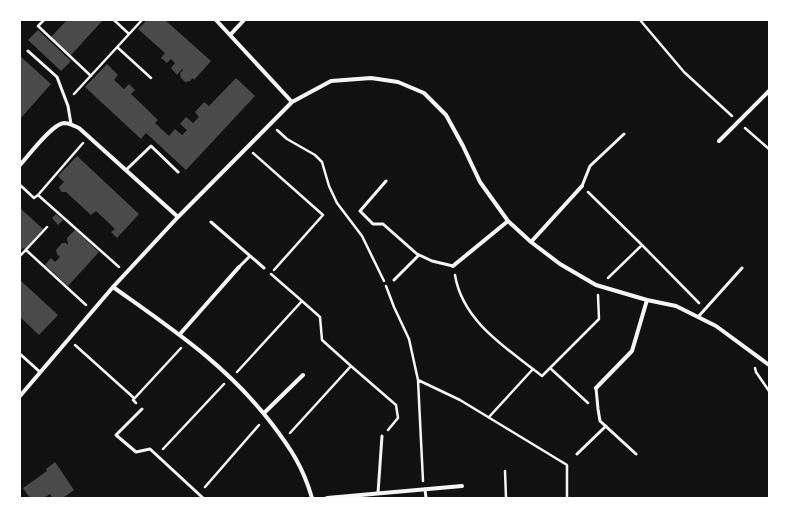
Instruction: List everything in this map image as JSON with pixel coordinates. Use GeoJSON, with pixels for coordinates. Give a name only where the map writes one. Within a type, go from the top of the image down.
{"type":"FeatureCollection","features":[{"type":"Feature","properties":{"kind":"street"},"geometry":{"type":"LineString","coordinates":[[216,20],[231,34],[292,102]]}},
{"type":"Feature","properties":{"kind":"street"},"geometry":{"type":"LineString","coordinates":[[231,34],[244,20]]}},
{"type":"Feature","properties":{"kind":"street"},"geometry":{"type":"LineString","coordinates":[[20,396],[113,287],[178,217],[292,102],[332,81],[371,78],[398,82],[424,93],[446,115],[480,182],[508,221],[531,242],[560,264],[599,286],[647,300],[676,306],[716,326],[769,365]]}},
{"type":"Feature","properties":{"kind":"street"},"geometry":{"type":"LineString","coordinates":[[719,141],[769,91]]}},
{"type":"Feature","properties":{"kind":"street"},"geometry":{"type":"LineString","coordinates":[[20,165],[52,129],[63,123],[71,124],[79,128],[178,217]]}},
{"type":"Feature","properties":{"kind":"street"},"geometry":{"type":"LineString","coordinates":[[531,242],[582,186]]}},
{"type":"Feature","properties":{"kind":"street"},"geometry":{"type":"LineString","coordinates":[[453,266],[508,221]]}},
{"type":"Feature","properties":{"kind":"street"},"geometry":{"type":"LineString","coordinates":[[180,334],[240,267]]}},
{"type":"Feature","properties":{"kind":"street"},"geometry":{"type":"LineString","coordinates":[[113,287],[188,340],[231,378],[265,415],[284,440],[302,469],[312,498]]}},
{"type":"Feature","properties":{"kind":"street"},"geometry":{"type":"LineString","coordinates":[[596,388],[632,351],[647,300]]}},
{"type":"Feature","properties":{"kind":"street"},"geometry":{"type":"LineString","coordinates":[[265,415],[303,375]]}},
{"type":"Feature","properties":{"kind":"street"},"geometry":{"type":"LineString","coordinates":[[327,498],[462,486]]}},
{"type":"Feature","properties":{"kind":"lane"},"geometry":{"type":"LineString","coordinates":[[28,52],[57,77],[67,102],[71,124]]}},
{"type":"Feature","properties":{"kind":"lane"},"geometry":{"type":"LineString","coordinates":[[582,186],[590,166],[624,134]]}},
{"type":"Feature","properties":{"kind":"lane"},"geometry":{"type":"LineString","coordinates":[[126,170],[151,146],[178,172]]}},
{"type":"Feature","properties":{"kind":"lane"},"geometry":{"type":"LineString","coordinates":[[386,181],[360,211],[372,224],[383,224],[418,255],[432,261],[453,266]]}},
{"type":"Feature","properties":{"kind":"lane"},"geometry":{"type":"LineString","coordinates":[[211,222],[264,268]]}},
{"type":"Feature","properties":{"kind":"lane"},"geometry":{"type":"LineString","coordinates":[[394,280],[418,255]]}},
{"type":"Feature","properties":{"kind":"lane"},"geometry":{"type":"LineString","coordinates":[[240,267],[250,256]]}},
{"type":"Feature","properties":{"kind":"lane"},"geometry":{"type":"LineString","coordinates":[[698,317],[742,268]]}},
{"type":"Feature","properties":{"kind":"lane"},"geometry":{"type":"LineString","coordinates":[[20,354],[40,372]]}},
{"type":"Feature","properties":{"kind":"lane"},"geometry":{"type":"LineString","coordinates":[[596,388],[600,421],[636,454]]}},
{"type":"Feature","properties":{"kind":"lane"},"geometry":{"type":"LineString","coordinates":[[142,409],[116,435],[136,452],[150,448],[203,498]]}},
{"type":"Feature","properties":{"kind":"lane"},"geometry":{"type":"LineString","coordinates":[[577,454],[606,426]]}},
{"type":"Feature","properties":{"kind":"lane"},"geometry":{"type":"LineString","coordinates":[[378,493],[382,436]]}},
{"type":"Feature","properties":{"kind":"lane"},"geometry":{"type":"LineString","coordinates":[[424,489],[426,498]]}},
{"type":"Feature","properties":{"kind":"path"},"geometry":{"type":"LineString","coordinates":[[44,20],[38,26],[91,76]]}},
{"type":"Feature","properties":{"kind":"path"},"geometry":{"type":"LineString","coordinates":[[114,20],[129,34]]}},
{"type":"Feature","properties":{"kind":"path"},"geometry":{"type":"LineString","coordinates":[[67,102],[142,20]]}},
{"type":"Feature","properties":{"kind":"path"},"geometry":{"type":"LineString","coordinates":[[640,20],[684,72],[769,149]]}},
{"type":"Feature","properties":{"kind":"path"},"geometry":{"type":"LineString","coordinates":[[117,47],[152,78]]}},
{"type":"Feature","properties":{"kind":"path"},"geometry":{"type":"LineString","coordinates":[[270,124],[286,139],[315,155],[322,162],[337,203],[362,236],[385,283],[409,339],[418,380],[424,489]]}},
{"type":"Feature","properties":{"kind":"path"},"geometry":{"type":"LineString","coordinates":[[20,185],[34,198],[89,137]]}},
{"type":"Feature","properties":{"kind":"path"},"geometry":{"type":"LineString","coordinates":[[247,148],[323,215],[270,274]]}},
{"type":"Feature","properties":{"kind":"path"},"geometry":{"type":"LineString","coordinates":[[582,186],[705,309]]}},
{"type":"Feature","properties":{"kind":"path"},"geometry":{"type":"LineString","coordinates":[[38,195],[126,273]]}},
{"type":"Feature","properties":{"kind":"path"},"geometry":{"type":"LineString","coordinates":[[20,256],[47,227]]}},
{"type":"Feature","properties":{"kind":"path"},"geometry":{"type":"LineString","coordinates":[[453,266],[457,286],[478,323],[494,339],[542,376],[599,319],[599,286],[642,245]]}},
{"type":"Feature","properties":{"kind":"path"},"geometry":{"type":"LineString","coordinates":[[26,250],[93,311]]}},
{"type":"Feature","properties":{"kind":"path"},"geometry":{"type":"LineString","coordinates":[[264,268],[320,317],[322,340],[396,406],[398,418],[382,436]]}},
{"type":"Feature","properties":{"kind":"path"},"geometry":{"type":"LineString","coordinates":[[157,456],[302,301]]}},
{"type":"Feature","properties":{"kind":"path"},"geometry":{"type":"LineString","coordinates":[[69,339],[134,398],[133,400],[142,409]]}},
{"type":"Feature","properties":{"kind":"path"},"geometry":{"type":"LineString","coordinates":[[134,398],[188,340]]}},
{"type":"Feature","properties":{"kind":"path"},"geometry":{"type":"LineString","coordinates":[[752,353],[756,372],[769,391]]}},
{"type":"Feature","properties":{"kind":"path"},"geometry":{"type":"LineString","coordinates":[[284,440],[352,366]]}},
{"type":"Feature","properties":{"kind":"path"},"geometry":{"type":"LineString","coordinates":[[550,368],[598,413]]}},
{"type":"Feature","properties":{"kind":"path"},"geometry":{"type":"LineString","coordinates":[[489,418],[533,369]]}},
{"type":"Feature","properties":{"kind":"path"},"geometry":{"type":"LineString","coordinates":[[418,380],[460,400],[567,465],[567,498]]}},
{"type":"Feature","properties":{"kind":"path"},"geometry":{"type":"LineString","coordinates":[[199,494],[265,415]]}},
{"type":"Feature","properties":{"kind":"path"},"geometry":{"type":"LineString","coordinates":[[504,471],[506,498]]}},
{"type":"Feature","properties":{"kind":"building"},"geometry":{"type":"Polygon","coordinates":[[[67,20],[103,20],[71,55],[51,37],[67,20]]]}},
{"type":"Feature","properties":{"kind":"building"},"geometry":{"type":"Polygon","coordinates":[[[147,20],[165,20],[211,61],[194,80],[193,78],[190,81],[185,82],[181,78],[180,73],[183,70],[182,69],[177,75],[171,68],[175,63],[171,59],[167,63],[161,58],[165,53],[138,29],[147,20]]]}},
{"type":"Feature","properties":{"kind":"building"},"geometry":{"type":"Polygon","coordinates":[[[38,30],[71,61],[61,71],[28,40],[38,30]]]}},
{"type":"Feature","properties":{"kind":"building"},"geometry":{"type":"Polygon","coordinates":[[[20,56],[51,84],[20,119],[20,56]]]}},
{"type":"Feature","properties":{"kind":"building"},"geometry":{"type":"Polygon","coordinates":[[[107,64],[118,75],[114,80],[124,89],[129,84],[135,90],[131,94],[158,120],[155,123],[169,136],[175,129],[182,135],[187,130],[180,124],[186,117],[193,123],[199,117],[195,112],[204,102],[209,106],[236,78],[255,96],[186,170],[146,133],[141,139],[85,87],[107,64]]]}},
{"type":"Feature","properties":{"kind":"building"},"geometry":{"type":"Polygon","coordinates":[[[77,156],[139,214],[117,238],[111,232],[115,229],[96,211],[91,215],[66,192],[62,192],[60,190],[59,187],[64,182],[58,176],[77,156]]]}},
{"type":"Feature","properties":{"kind":"building"},"geometry":{"type":"Polygon","coordinates":[[[20,208],[43,229],[25,249],[23,248],[20,251],[20,208]]]}},
{"type":"Feature","properties":{"kind":"building"},"geometry":{"type":"Polygon","coordinates":[[[56,214],[63,220],[58,225],[52,218],[56,214]]]}},
{"type":"Feature","properties":{"kind":"building"},"geometry":{"type":"Polygon","coordinates":[[[75,230],[99,252],[68,286],[45,265],[51,258],[55,262],[60,257],[56,250],[62,243],[66,243],[68,245],[67,238],[75,230]]]}},
{"type":"Feature","properties":{"kind":"building"},"geometry":{"type":"Polygon","coordinates":[[[20,280],[58,315],[39,335],[20,317],[20,280]]]}},
{"type":"Feature","properties":{"kind":"building"},"geometry":{"type":"Polygon","coordinates":[[[55,462],[74,490],[63,498],[52,498],[50,494],[44,498],[30,498],[23,488],[47,471],[46,469],[55,462]]]}}]}
